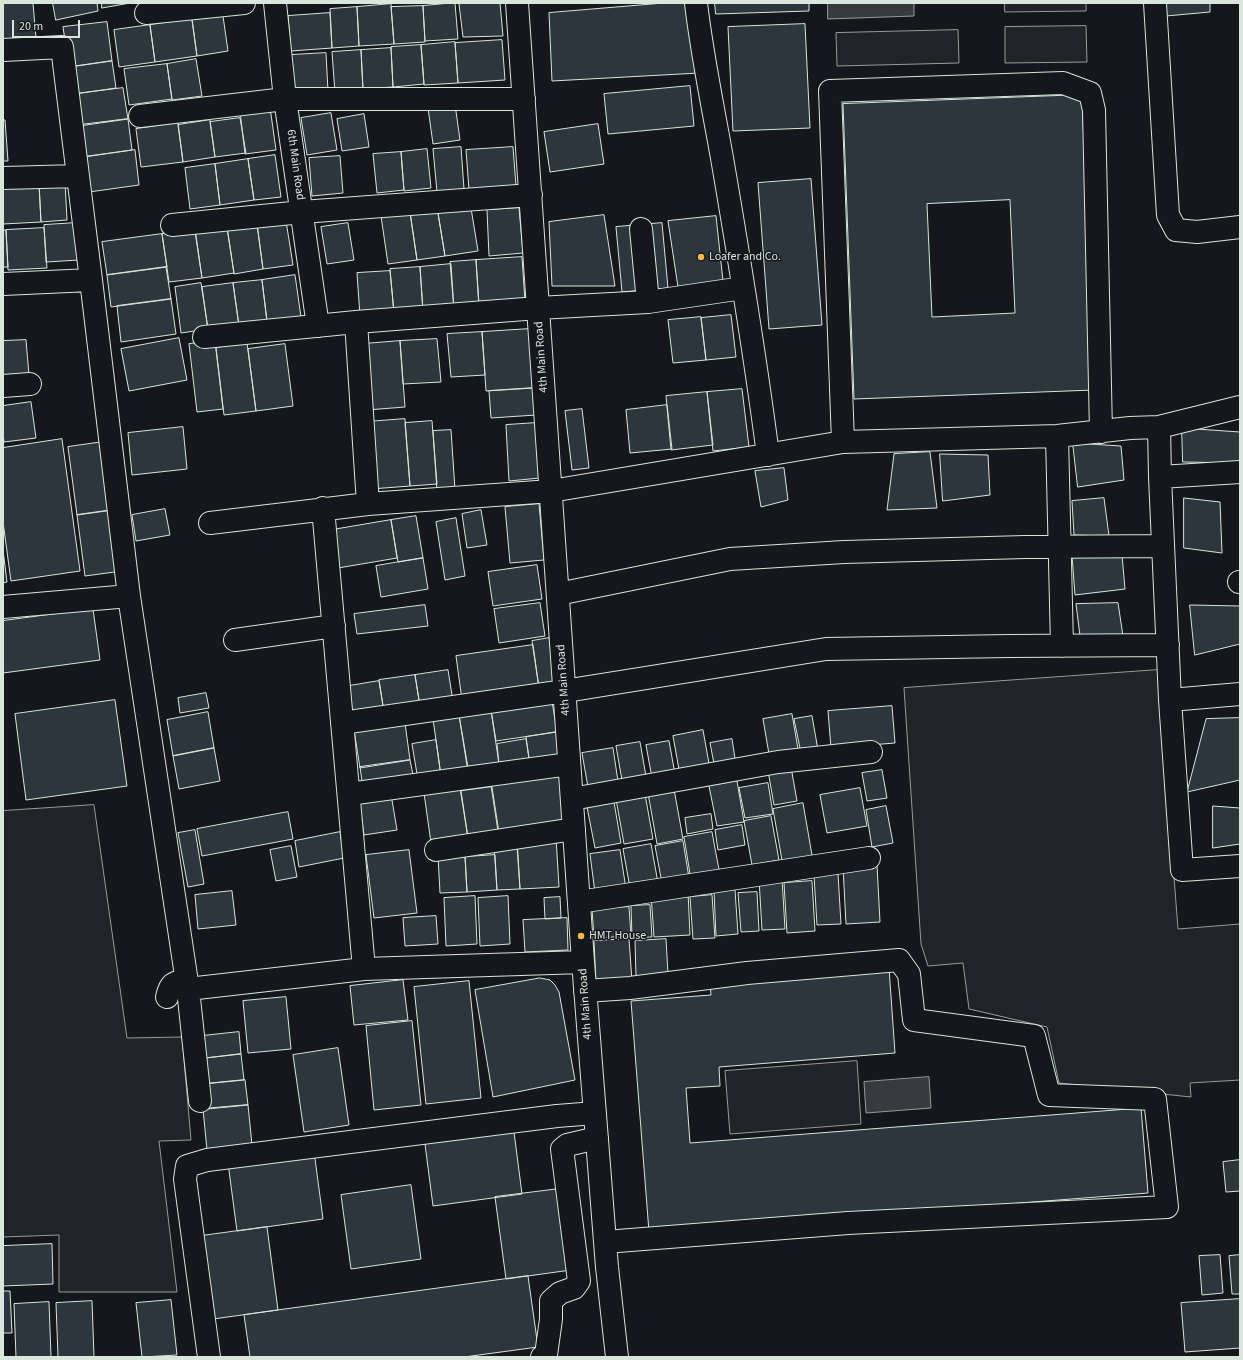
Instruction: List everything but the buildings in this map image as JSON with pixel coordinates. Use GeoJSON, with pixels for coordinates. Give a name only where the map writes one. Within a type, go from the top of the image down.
{"type":"FeatureCollection","features":[{"type":"Feature","properties":{"kind":"street"},"geometry":{"type":"LineString","coordinates":[[146,13],[244,3]]}},
{"type":"Feature","properties":{"kind":"street","name":"6th Main Road"},"geometry":{"type":"LineString","coordinates":[[275,3],[285,99],[318,326]]}},
{"type":"Feature","properties":{"kind":"street","name":"4th Main Road"},"geometry":{"type":"LineString","coordinates":[[517,3],[585,991],[605,1242],[617,1357]]}},
{"type":"Feature","properties":{"kind":"street"},"geometry":{"type":"LineString","coordinates":[[696,3],[700,35],[758,378],[768,455]]}},
{"type":"Feature","properties":{"kind":"street"},"geometry":{"type":"LineString","coordinates":[[1155,3],[1168,215],[1176,230],[1197,232],[1240,227]]}},
{"type":"Feature","properties":{"kind":"street"},"geometry":{"type":"LineString","coordinates":[[3,50],[62,47],[129,596],[187,985],[200,1101]]}},
{"type":"Feature","properties":{"kind":"street"},"geometry":{"type":"LineString","coordinates":[[843,442],[830,91],[1063,83],[1090,93],[1094,110],[1101,432]]}},
{"type":"Feature","properties":{"kind":"street"},"geometry":{"type":"LineString","coordinates":[[140,116],[285,99],[524,99]]}},
{"type":"Feature","properties":{"kind":"street"},"geometry":{"type":"LineString","coordinates":[[3,178],[78,176]]}},
{"type":"Feature","properties":{"kind":"street"},"geometry":{"type":"LineString","coordinates":[[172,225],[302,212],[531,195]]}},
{"type":"Feature","properties":{"kind":"street"},"geometry":{"type":"LineString","coordinates":[[641,229],[648,302]]}},
{"type":"Feature","properties":{"kind":"street"},"geometry":{"type":"LineString","coordinates":[[3,284],[91,280]]}},
{"type":"Feature","properties":{"kind":"street"},"geometry":{"type":"LineString","coordinates":[[204,337],[356,322],[538,308],[648,302],[743,288]]}},
{"type":"Feature","properties":{"kind":"street"},"geometry":{"type":"LineString","coordinates":[[356,322],[368,504]]}},
{"type":"Feature","properties":{"kind":"street"},"geometry":{"type":"LineString","coordinates":[[3,386],[30,384]]}},
{"type":"Feature","properties":{"kind":"street"},"geometry":{"type":"LineString","coordinates":[[210,523],[323,508],[551,491],[843,442],[1057,436],[1160,427],[1240,407]]}},
{"type":"Feature","properties":{"kind":"street"},"geometry":{"type":"LineString","coordinates":[[1160,427],[1160,477],[1170,700],[1182,870],[1240,866]]}},
{"type":"Feature","properties":{"kind":"street"},"geometry":{"type":"LineString","coordinates":[[1057,436],[1062,646]]}},
{"type":"Feature","properties":{"kind":"street"},"geometry":{"type":"LineString","coordinates":[[1160,477],[1240,472]]}},
{"type":"Feature","properties":{"kind":"street"},"geometry":{"type":"LineString","coordinates":[[323,508],[364,970]]}},
{"type":"Feature","properties":{"kind":"street"},"geometry":{"type":"LineString","coordinates":[[558,594],[730,559],[844,552],[1163,546]]}},
{"type":"Feature","properties":{"kind":"street"},"geometry":{"type":"LineString","coordinates":[[3,607],[129,596]]}},
{"type":"Feature","properties":{"kind":"street"},"geometry":{"type":"LineString","coordinates":[[236,640],[334,626]]}},
{"type":"Feature","properties":{"kind":"street"},"geometry":{"type":"LineString","coordinates":[[342,723],[565,691],[826,649],[1168,645]]}},
{"type":"Feature","properties":{"kind":"street"},"geometry":{"type":"LineString","coordinates":[[1170,700],[1240,694]]}},
{"type":"Feature","properties":{"kind":"street"},"geometry":{"type":"LineString","coordinates":[[572,800],[778,762],[871,752]]}},
{"type":"Feature","properties":{"kind":"street"},"geometry":{"type":"LineString","coordinates":[[349,794],[569,764]]}},
{"type":"Feature","properties":{"kind":"street"},"geometry":{"type":"LineString","coordinates":[[436,850],[574,829]]}},
{"type":"Feature","properties":{"kind":"street"},"geometry":{"type":"LineString","coordinates":[[579,902],[868,858]]}},
{"type":"Feature","properties":{"kind":"street"},"geometry":{"type":"LineString","coordinates":[[585,991],[630,988],[746,973],[899,960],[909,974],[914,1020],[1034,1036],[1049,1095],[1155,1099],[1167,1207],[848,1223],[605,1242]]}},
{"type":"Feature","properties":{"kind":"street"},"geometry":{"type":"LineString","coordinates":[[167,997],[171,986],[176,982],[187,985],[364,970],[583,962]]}},
{"type":"Feature","properties":{"kind":"street"},"geometry":{"type":"LineString","coordinates":[[208,1357],[185,1179],[187,1166],[215,1159],[557,1116],[595,1113]]}},
{"type":"Feature","properties":{"kind":"street"},"geometry":{"type":"LineString","coordinates":[[542,1357],[546,1355],[551,1319],[551,1301],[560,1293],[574,1288],[579,1281],[562,1149],[567,1145],[597,1138]]}},
{"type":"Feature","properties":{"kind":"shaded area"},"geometry":{"type":"Polygon","coordinates":[[[828,3],[914,3],[914,16],[828,19],[828,3]]]}},
{"type":"Feature","properties":{"kind":"shaded area"},"geometry":{"type":"Polygon","coordinates":[[[1005,3],[1086,3],[1086,11],[1005,12],[1005,3]]]}},
{"type":"Feature","properties":{"kind":"shaded area"},"geometry":{"type":"Polygon","coordinates":[[[1086,26],[1087,62],[1005,63],[1005,27],[1086,26]]]}},
{"type":"Feature","properties":{"kind":"shaded area"},"geometry":{"type":"Polygon","coordinates":[[[958,30],[959,63],[837,66],[836,33],[958,30]]]}},
{"type":"Feature","properties":{"kind":"shaded area"},"geometry":{"type":"Polygon","coordinates":[[[1158,670],[1178,929],[1240,924],[1240,1080],[1190,1083],[1191,1097],[1059,1083],[1047,1027],[969,1009],[963,963],[928,966],[921,944],[904,688],[1158,670]]]}},
{"type":"Feature","properties":{"kind":"shaded area"},"geometry":{"type":"Polygon","coordinates":[[[94,805],[127,1038],[182,1037],[191,1140],[159,1141],[177,1292],[59,1292],[59,1235],[3,1237],[3,811],[94,805]]]}},
{"type":"Feature","properties":{"kind":"shaded area"},"geometry":{"type":"Polygon","coordinates":[[[857,1061],[861,1124],[730,1134],[725,1071],[857,1061]]]}},
{"type":"Feature","properties":{"kind":"shaded area"},"geometry":{"type":"Polygon","coordinates":[[[929,1077],[931,1108],[866,1113],[864,1082],[929,1077]]]}},
{"type":"Feature","properties":{"kind":"place","name":"Loafer and Co."},"geometry":{"type":"Point","coordinates":[701,257]}},
{"type":"Feature","properties":{"kind":"place","name":"HMT House"},"geometry":{"type":"Point","coordinates":[581,936]}}]}
